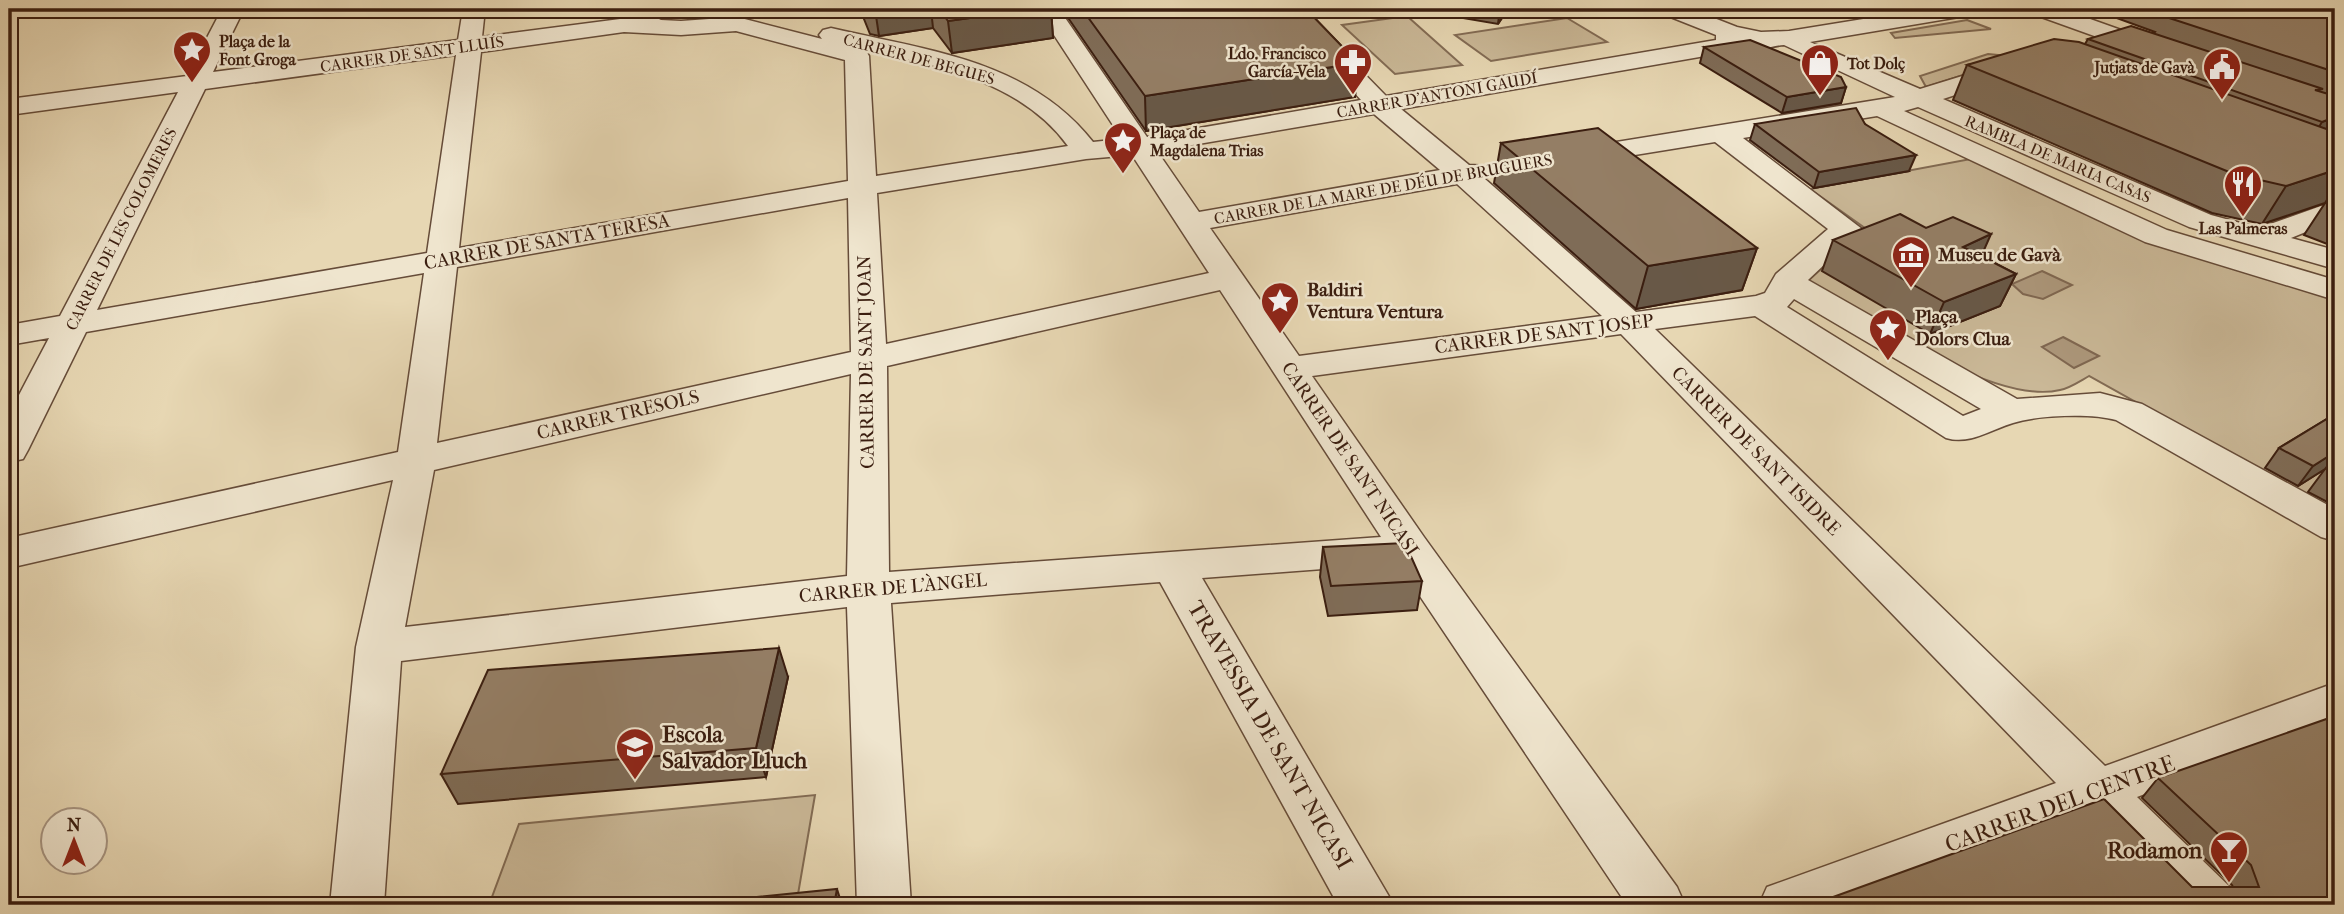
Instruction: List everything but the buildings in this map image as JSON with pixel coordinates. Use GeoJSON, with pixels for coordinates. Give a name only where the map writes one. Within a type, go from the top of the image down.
{"type":"FeatureCollection","features":[{"type":"Feature","properties":{"kind":"street","name":"CARRER DE LES COLOMERES"},"geometry":{"type":"LineString","coordinates":[[9,450],[233,9]]}},
{"type":"Feature","properties":{"kind":"street"},"geometry":{"type":"LineString","coordinates":[[357,905],[379,647],[416,461],[467,47],[474,9]]}},
{"type":"Feature","properties":{"kind":"street","name":"CARRER DE SANT LLUÍS"},"geometry":{"type":"LineString","coordinates":[[9,107],[625,26],[732,9]]}},
{"type":"Feature","properties":{"kind":"street","name":"CARRER DE BEGUES"},"geometry":{"type":"LineString","coordinates":[[732,9],[970,70],[1021,89],[1055,110],[1073,129],[1086,151]]}},
{"type":"Feature","properties":{"kind":"street","name":"CARRER DE SANT NICASI"},"geometry":{"type":"LineString","coordinates":[[1048,9],[1409,547],[1658,905]]}},
{"type":"Feature","properties":{"kind":"street","name":"CARRER DE SANT ISIDRE"},"geometry":{"type":"LineString","coordinates":[[1289,9],[1380,105],[1463,174],[1629,323],[2211,905]]}},
{"type":"Feature","properties":{"kind":"street"},"geometry":{"type":"LineString","coordinates":[[1671,9],[1734,39]]}},
{"type":"Feature","properties":{"kind":"street"},"geometry":{"type":"LineString","coordinates":[[1789,38],[1965,9]]}},
{"type":"Feature","properties":{"kind":"street"},"geometry":{"type":"LineString","coordinates":[[2041,9],[2181,52],[2071,9]]}},
{"type":"Feature","properties":{"kind":"street"},"geometry":{"type":"LineString","coordinates":[[625,26],[681,28],[737,24],[851,52],[854,40]]}},
{"type":"Feature","properties":{"kind":"street","name":"CARRER D'ANTONI GAUDÍ"},"geometry":{"type":"LineString","coordinates":[[1140,146],[1380,105],[1734,39],[1755,46],[1761,44],[1760,39],[1789,38]]}},
{"type":"Feature","properties":{"kind":"street","name":"RAMBLA DE MARIA CASAS"},"geometry":{"type":"LineString","coordinates":[[1789,38],[1804,48],[2200,220],[2335,260]]}},
{"type":"Feature","properties":{"kind":"street","name":"CARRER DE SANT JOAN"},"geometry":{"type":"LineString","coordinates":[[854,40],[869,359],[868,589],[884,905]]}},
{"type":"Feature","properties":{"kind":"street","name":"CARRER DE LA MARE DE DÉU DE BRUGUERS"},"geometry":{"type":"LineString","coordinates":[[1541,162],[1878,108],[2032,63]]}},
{"type":"Feature","properties":{"kind":"street","name":"RAMBLA DE MARIA CASAS"},"geometry":{"type":"LineString","coordinates":[[1878,108],[2156,236],[2335,290]]}},
{"type":"Feature","properties":{"kind":"street"},"geometry":{"type":"LineString","coordinates":[[1720,133],[1847,229],[1770,292],[1959,430],[2011,411],[2100,404],[2129,412],[2335,527]]}},
{"type":"Feature","properties":{"kind":"street"},"geometry":{"type":"LineString","coordinates":[[1086,151],[1140,146]]}},
{"type":"Feature","properties":{"kind":"street","name":"CARRER DE SANTA TERESA"},"geometry":{"type":"LineString","coordinates":[[9,335],[1086,151]]}},
{"type":"Feature","properties":{"kind":"street"},"geometry":{"type":"LineString","coordinates":[[1593,153],[1626,179]]}},
{"type":"Feature","properties":{"kind":"street","name":"CARRER DE LA MARE DE DÉU DE BRUGUERS"},"geometry":{"type":"LineString","coordinates":[[1192,222],[1502,168]]}},
{"type":"Feature","properties":{"kind":"street"},"geometry":{"type":"LineString","coordinates":[[2262,238],[2335,210]]}},
{"type":"Feature","properties":{"kind":"street","name":"CARRER TRESOLS"},"geometry":{"type":"LineString","coordinates":[[9,553],[1228,278]]}},
{"type":"Feature","properties":{"kind":"street","name":"CARRER DE SANT JOSEP"},"geometry":{"type":"LineString","coordinates":[[1290,368],[1629,323],[1770,292]]}},
{"type":"Feature","properties":{"kind":"street","name":"CARRER DE L'ÀNGEL"},"geometry":{"type":"LineString","coordinates":[[379,647],[868,589],[1409,547]]}},
{"type":"Feature","properties":{"kind":"street","name":"TRAVESSIA DE SANT NICASI"},"geometry":{"type":"LineString","coordinates":[[1173,566],[1367,905]]}},
{"type":"Feature","properties":{"kind":"street","name":"CARRER DEL CENTRE"},"geometry":{"type":"LineString","coordinates":[[1786,905],[2335,702]]}},
{"type":"Feature","properties":{"kind":"shaded area"},"geometry":{"type":"Polygon","coordinates":[[[1407,16],[1462,65],[1395,74],[1342,25],[1407,16]]]}},
{"type":"Feature","properties":{"kind":"shaded area"},"geometry":{"type":"Polygon","coordinates":[[[1567,18],[1607,42],[1491,61],[1455,35],[1567,18]]]}},
{"type":"Feature","properties":{"kind":"shaded area"},"geometry":{"type":"Polygon","coordinates":[[[1967,20],[1991,29],[1895,38],[1891,33],[1967,20]]]}},
{"type":"Feature","properties":{"kind":"shaded area"},"geometry":{"type":"Polygon","coordinates":[[[1988,54],[2019,57],[1926,87],[1920,76],[1988,54]]]}},
{"type":"Feature","properties":{"kind":"shaded area"},"geometry":{"type":"Polygon","coordinates":[[[1976,158],[2164,245],[2335,297],[2335,487],[2304,496],[2089,376],[2064,389],[2032,391],[2000,385],[1966,372],[1895,335],[1808,281],[1865,228],[1810,189],[1976,158]]]}},
{"type":"Feature","properties":{"kind":"shaded area"},"geometry":{"type":"Polygon","coordinates":[[[2042,271],[2072,285],[2043,299],[2023,294],[2012,284],[2042,271]]]}},
{"type":"Feature","properties":{"kind":"shaded area"},"geometry":{"type":"Polygon","coordinates":[[[2063,337],[2099,356],[2074,368],[2042,347],[2063,337]]]}},
{"type":"Feature","properties":{"kind":"shaded area"},"geometry":{"type":"Polygon","coordinates":[[[815,795],[797,900],[746,905],[489,905],[519,824],[815,795]]]}},
{"type":"Feature","properties":{"kind":"place","name":"Plaça de la Font Groga"},"geometry":{"type":"Point","coordinates":[192,84]}},
{"type":"Feature","properties":{"kind":"place","name":"Ldo. Francisco García-Vela"},"geometry":{"type":"Point","coordinates":[1353,96]}},
{"type":"Feature","properties":{"kind":"place","name":"Tot Dolç"},"geometry":{"type":"Point","coordinates":[1820,97]}},
{"type":"Feature","properties":{"kind":"place","name":"Jutjats de Gavà"},"geometry":{"type":"Point","coordinates":[2222,101]}},
{"type":"Feature","properties":{"kind":"place","name":"Plaça de Magdalena Trias"},"geometry":{"type":"Point","coordinates":[1123,175]}},
{"type":"Feature","properties":{"kind":"place","name":"Las Palmeras"},"geometry":{"type":"Point","coordinates":[2243,218]}},
{"type":"Feature","properties":{"kind":"place","name":"Museu de Gavà"},"geometry":{"type":"Point","coordinates":[1911,289]}},
{"type":"Feature","properties":{"kind":"place","name":"Baldiri Ventura Ventura"},"geometry":{"type":"Point","coordinates":[1280,335]}},
{"type":"Feature","properties":{"kind":"place","name":"Plaça Dolors Clua"},"geometry":{"type":"Point","coordinates":[1888,362]}},
{"type":"Feature","properties":{"kind":"place","name":"Escola Salvador Lluch"},"geometry":{"type":"Point","coordinates":[635,781]}},
{"type":"Feature","properties":{"kind":"place","name":"Rodamon"},"geometry":{"type":"Point","coordinates":[2229,884]}}]}
